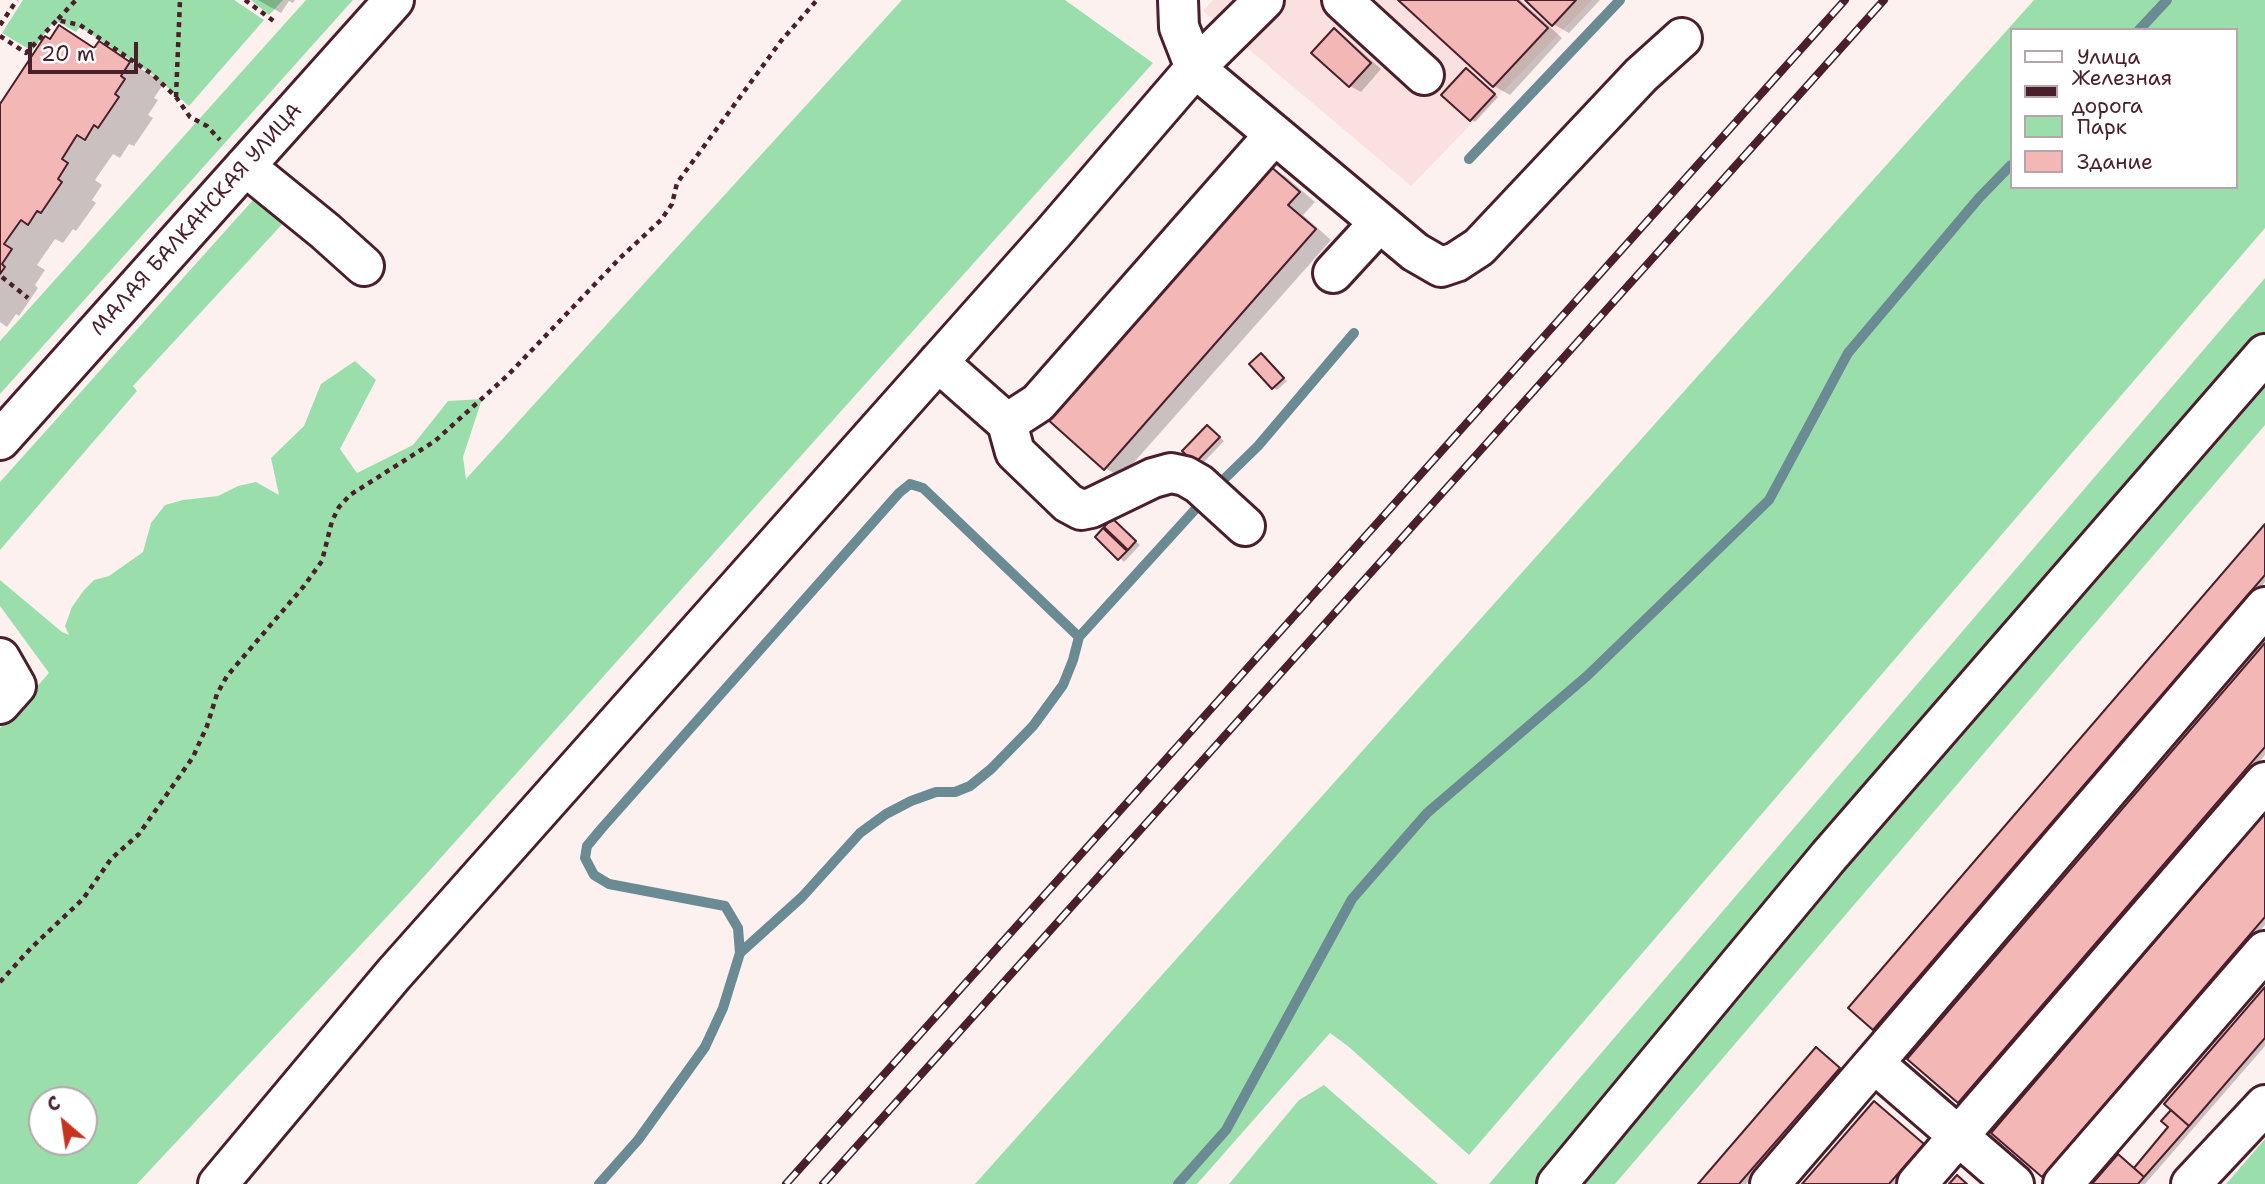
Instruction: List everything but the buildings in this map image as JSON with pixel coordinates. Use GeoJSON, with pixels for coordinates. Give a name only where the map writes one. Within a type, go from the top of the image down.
{"type":"FeatureCollection","features":[{"type":"Feature","properties":{"kind":"street","name":"МАЛАЯ БАЛКАНСКАЯ УЛИЦА"},"geometry":{"type":"LineString","coordinates":[[0,440],[394,0]]}},
{"type":"Feature","properties":{"kind":"street"},"geometry":{"type":"LineString","coordinates":[[1178,0],[1178,27],[1195,68],[1379,223],[1415,252],[1441,267],[1479,247],[1641,75],[1682,38]]}},
{"type":"Feature","properties":{"kind":"street"},"geometry":{"type":"LineString","coordinates":[[218,1184],[393,975],[938,362],[1195,68],[1264,0]]}},
{"type":"Feature","properties":{"kind":"street"},"geometry":{"type":"LineString","coordinates":[[1342,0],[1424,75]]}},
{"type":"Feature","properties":{"kind":"street"},"geometry":{"type":"LineString","coordinates":[[1007,422],[1038,403],[1274,135]]}},
{"type":"Feature","properties":{"kind":"street"},"geometry":{"type":"LineString","coordinates":[[245,166],[364,266]]}},
{"type":"Feature","properties":{"kind":"street"},"geometry":{"type":"LineString","coordinates":[[1333,274],[1379,223]]}},
{"type":"Feature","properties":{"kind":"street"},"geometry":{"type":"LineString","coordinates":[[1557,1184],[1829,856],[2265,354]]}},
{"type":"Feature","properties":{"kind":"street"},"geometry":{"type":"LineString","coordinates":[[938,362],[1007,422],[1015,452],[1068,503],[1081,510],[1091,508],[1153,478],[1171,473],[1185,476],[1199,484],[1245,526]]}},
{"type":"Feature","properties":{"kind":"street"},"geometry":{"type":"LineString","coordinates":[[1770,1184],[2265,607]]}},
{"type":"Feature","properties":{"kind":"street"},"geometry":{"type":"LineString","coordinates":[[1917,1184],[2265,782]]}},
{"type":"Feature","properties":{"kind":"street"},"geometry":{"type":"LineString","coordinates":[[2063,1184],[2265,951]]}},
{"type":"Feature","properties":{"kind":"street"},"geometry":{"type":"LineString","coordinates":[[1874,1063],[2014,1184]]}},
{"type":"Feature","properties":{"kind":"street"},"geometry":{"type":"LineString","coordinates":[[2191,1184],[2265,1105]]}},
{"type":"Feature","properties":{"kind":"path"},"geometry":{"type":"LineString","coordinates":[[0,25],[16,0]]}},
{"type":"Feature","properties":{"kind":"path"},"geometry":{"type":"LineString","coordinates":[[0,36],[26,52],[76,0]]}},
{"type":"Feature","properties":{"kind":"path"},"geometry":{"type":"LineString","coordinates":[[176,97],[180,0]]}},
{"type":"Feature","properties":{"kind":"path"},"geometry":{"type":"LineString","coordinates":[[244,0],[275,22]]}},
{"type":"Feature","properties":{"kind":"path"},"geometry":{"type":"LineString","coordinates":[[0,982],[31,948],[83,899],[111,859],[139,834],[193,757],[217,694],[227,676],[322,561],[332,521],[339,507],[350,495],[435,441],[508,375],[620,258],[661,220],[672,204],[677,183],[781,41],[817,0]]}},
{"type":"Feature","properties":{"kind":"path"},"geometry":{"type":"LineString","coordinates":[[57,20],[80,25],[152,74],[176,97],[190,117],[207,126],[219,138]]}},
{"type":"Feature","properties":{"kind":"path"},"geometry":{"type":"LineString","coordinates":[[2,277],[28,298]]}},
{"type":"Feature","properties":{"kind":"shaded area"},"geometry":{"type":"Polygon","coordinates":[[[1213,0],[1592,0],[1411,186],[1203,11],[1213,0]]]}},
{"type":"Feature","properties":{"kind":"green space"},"geometry":{"type":"Polygon","coordinates":[[[23,0],[234,0],[264,20],[189,106],[152,74],[80,27],[76,32],[55,20],[32,51],[2,33],[23,0]]]}},
{"type":"Feature","properties":{"kind":"green space"},"geometry":{"type":"Polygon","coordinates":[[[251,0],[283,0],[269,15],[251,0]]]}},
{"type":"Feature","properties":{"kind":"green space"},"geometry":{"type":"Polygon","coordinates":[[[306,0],[353,0],[0,394],[0,341],[306,0]]]}},
{"type":"Feature","properties":{"kind":"green space"},"geometry":{"type":"Polygon","coordinates":[[[902,0],[1065,0],[1153,63],[412,890],[137,1184],[0,1184],[0,728],[49,673],[0,606],[0,580],[69,635],[65,626],[72,607],[84,590],[94,580],[109,576],[143,552],[151,523],[165,505],[218,496],[238,486],[256,482],[279,495],[271,458],[304,426],[321,384],[355,361],[376,380],[340,449],[357,473],[413,445],[448,401],[482,399],[463,457],[466,479],[902,0]]]}},
{"type":"Feature","properties":{"kind":"green space"},"geometry":{"type":"Polygon","coordinates":[[[2034,0],[2265,0],[2265,228],[1469,1155],[1330,1033],[1197,1184],[975,1184],[2034,0]]]}},
{"type":"Feature","properties":{"kind":"green space"},"geometry":{"type":"Polygon","coordinates":[[[263,199],[286,220],[133,386],[137,391],[0,550],[0,482],[253,200],[263,199]]]}},
{"type":"Feature","properties":{"kind":"green space"},"geometry":{"type":"Polygon","coordinates":[[[2265,278],[2265,425],[1615,1184],[1489,1184],[2265,278]]]}},
{"type":"Feature","properties":{"kind":"green space"},"geometry":{"type":"Polygon","coordinates":[[[1324,1085],[1438,1184],[1229,1184],[1299,1100],[1324,1085]]]}},
{"type":"Feature","properties":{"kind":"green space"},"geometry":{"type":"Polygon","coordinates":[[[2265,1139],[2265,1184],[2226,1184],[2265,1139]]]}},
{"type":"Feature","properties":{"kind":"waterway"},"geometry":{"type":"LineString","coordinates":[[1469,159],[1620,0]]}},
{"type":"Feature","properties":{"kind":"waterway"},"geometry":{"type":"LineString","coordinates":[[2141,28],[2167,0]]}},
{"type":"Feature","properties":{"kind":"waterway"},"geometry":{"type":"LineString","coordinates":[[1178,1184],[1226,1130],[1352,899],[1427,813],[1587,676],[1769,500],[1848,353],[1979,198],[2010,166]]}},
{"type":"Feature","properties":{"kind":"waterway"},"geometry":{"type":"LineString","coordinates":[[1218,485],[1258,446],[1354,333]]}},
{"type":"Feature","properties":{"kind":"waterway"},"geometry":{"type":"LineString","coordinates":[[599,1184],[638,1140],[705,1047],[723,1008],[740,953],[738,928],[725,906],[609,884],[594,875],[585,858],[587,846],[602,828],[899,493],[910,484],[923,488],[1079,637]]}},
{"type":"Feature","properties":{"kind":"waterway"},"geometry":{"type":"LineString","coordinates":[[740,953],[802,897],[860,833],[886,814],[911,801],[936,792],[955,792],[970,786],[991,769],[1033,726],[1063,685],[1079,637],[1201,503]]}},
{"type":"Feature","properties":{"kind":"railway"},"geometry":{"type":"LineString","coordinates":[[786,1184],[1845,0]]}},
{"type":"Feature","properties":{"kind":"railway"},"geometry":{"type":"LineString","coordinates":[[823,1184],[1884,0]]}}]}
